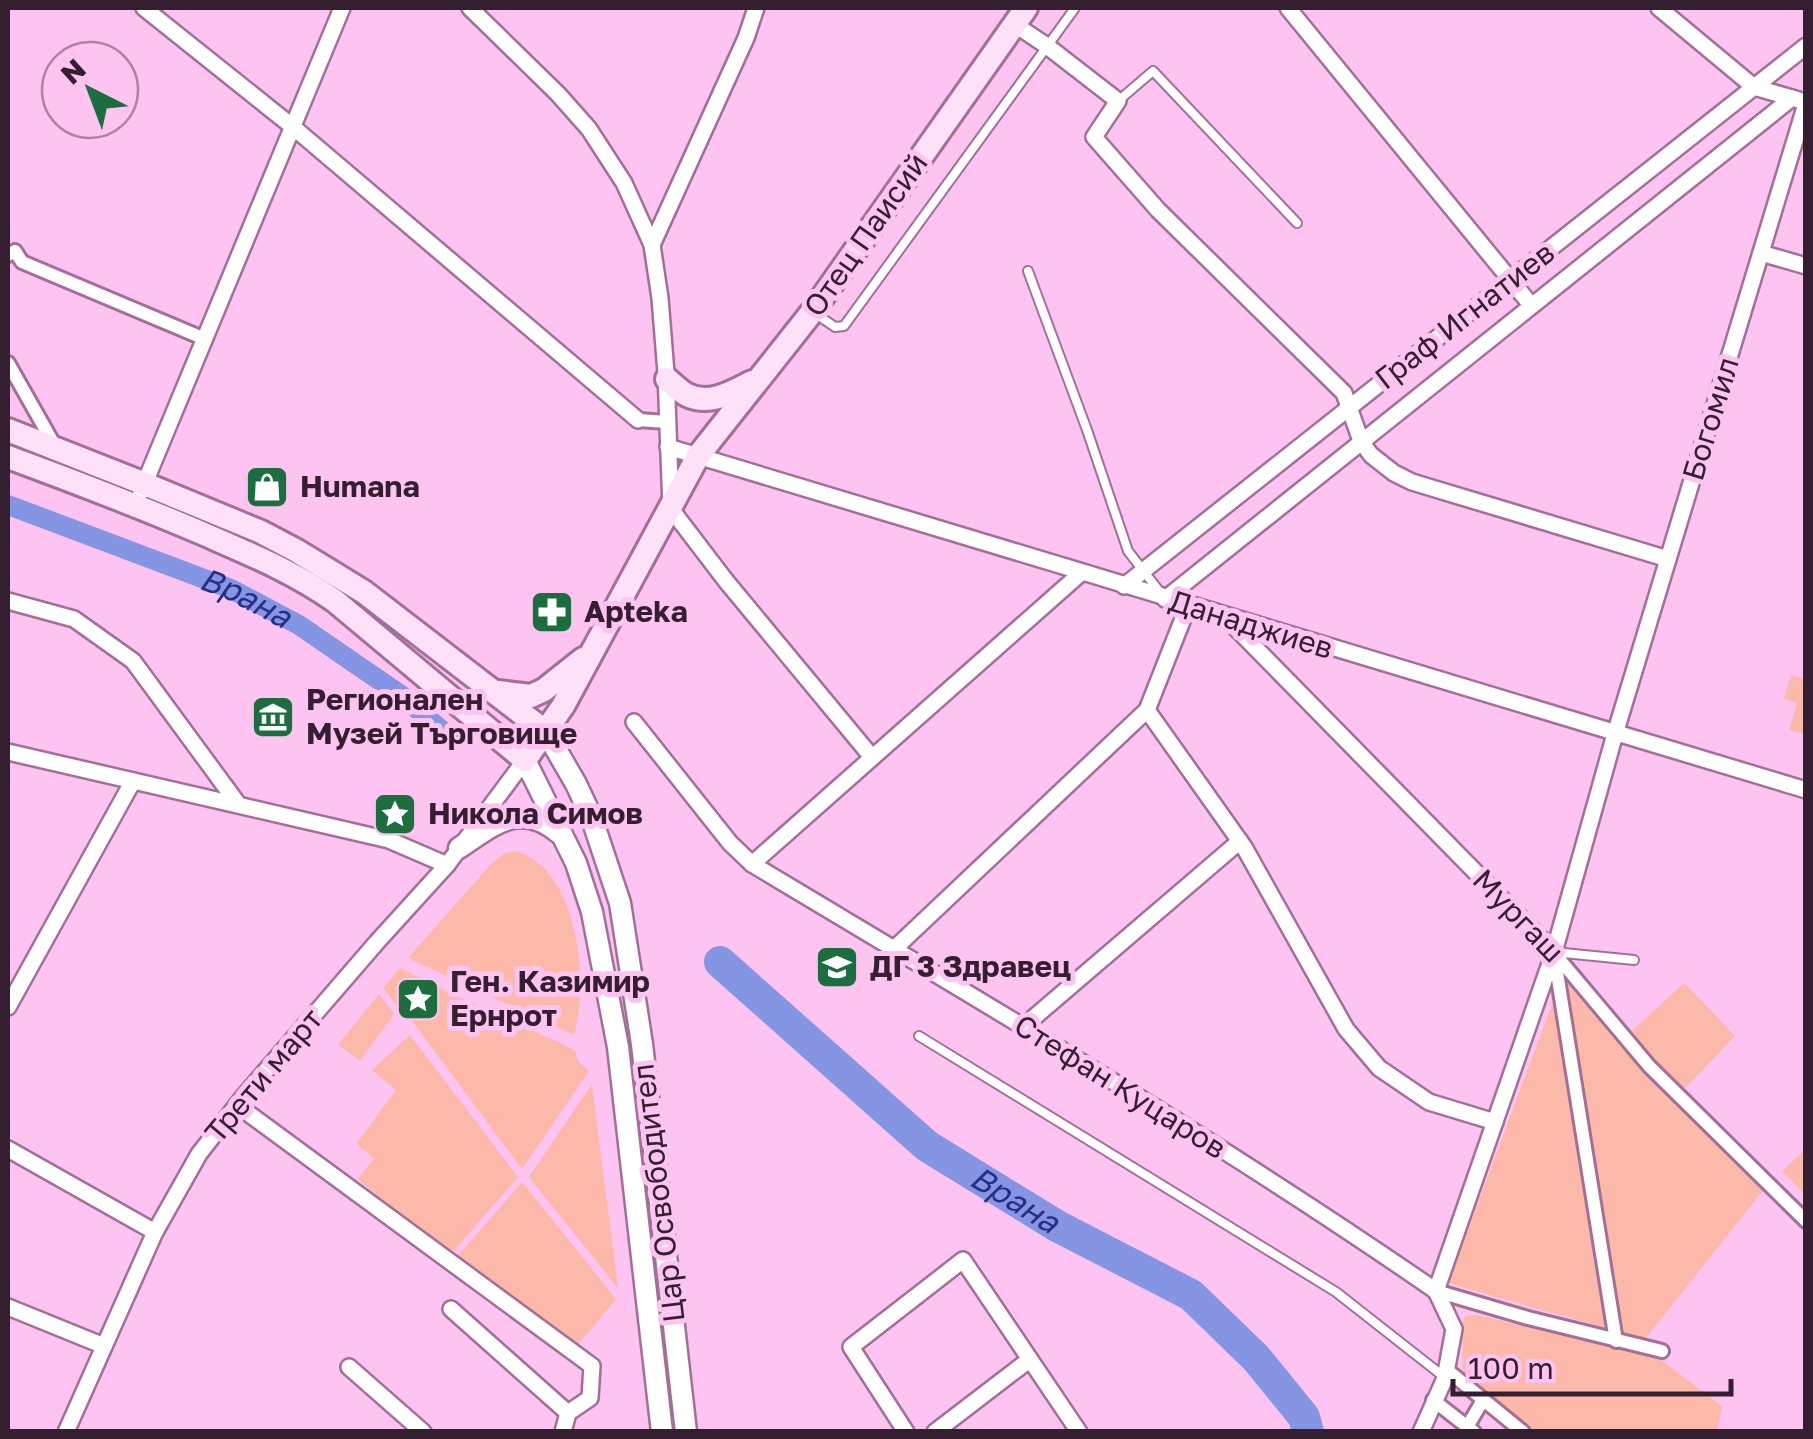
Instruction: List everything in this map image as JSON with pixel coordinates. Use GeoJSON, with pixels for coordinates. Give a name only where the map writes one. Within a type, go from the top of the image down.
{"type":"FeatureCollection","features":[{"type":"Feature","properties":{"kind":"main road","name":"Отец Паисий"},"geometry":{"type":"LineString","coordinates":[[525,760],[594,650],[698,456],[812,312],[1020,16]]}},
{"type":"Feature","properties":{"kind":"main road"},"geometry":{"type":"LineString","coordinates":[[666,379],[688,395],[704,398],[724,397],[760,378]]}},
{"type":"Feature","properties":{"kind":"main road"},"geometry":{"type":"LineString","coordinates":[[8,430],[57,450],[312,585],[525,760]]}},
{"type":"Feature","properties":{"kind":"main road"},"geometry":{"type":"LineString","coordinates":[[8,456],[262,532],[333,572],[546,732]]}},
{"type":"Feature","properties":{"kind":"main road"},"geometry":{"type":"LineString","coordinates":[[494,691],[531,696],[594,650]]}},
{"type":"Feature","properties":{"kind":"street"},"geometry":{"type":"LineString","coordinates":[[144,8],[293,127],[638,420],[667,422]]}},
{"type":"Feature","properties":{"kind":"street"},"geometry":{"type":"LineString","coordinates":[[140,494],[342,8]]}},
{"type":"Feature","properties":{"kind":"street"},"geometry":{"type":"LineString","coordinates":[[470,8],[589,130],[624,183],[652,245],[666,379],[671,510],[871,756]]}},
{"type":"Feature","properties":{"kind":"street"},"geometry":{"type":"LineString","coordinates":[[652,245],[756,8]]}},
{"type":"Feature","properties":{"kind":"street"},"geometry":{"type":"LineString","coordinates":[[1288,8],[1531,305]]}},
{"type":"Feature","properties":{"kind":"street"},"geometry":{"type":"LineString","coordinates":[[1658,8],[1754,87],[1801,101]]}},
{"type":"Feature","properties":{"kind":"street"},"geometry":{"type":"LineString","coordinates":[[1020,16],[1047,46],[1118,101],[1094,138],[1158,210],[1344,393],[1361,441],[1371,456],[1412,482],[1668,560]]}},
{"type":"Feature","properties":{"kind":"street","name":"Граф Игнатиев"},"geometry":{"type":"LineString","coordinates":[[1124,586],[1806,46]]}},
{"type":"Feature","properties":{"kind":"street","name":"Граф Игнатиев"},"geometry":{"type":"LineString","coordinates":[[1165,599],[1531,305],[1801,101]]}},
{"type":"Feature","properties":{"kind":"street","name":"Богомил"},"geometry":{"type":"LineString","coordinates":[[1436,1291],[1554,952],[1615,734],[1761,253],[1801,101]]}},
{"type":"Feature","properties":{"kind":"street"},"geometry":{"type":"LineString","coordinates":[[8,255],[15,251],[22,262],[205,339]]}},
{"type":"Feature","properties":{"kind":"street"},"geometry":{"type":"LineString","coordinates":[[1761,253],[1806,266]]}},
{"type":"Feature","properties":{"kind":"street"},"geometry":{"type":"LineString","coordinates":[[8,363],[57,450]]}},
{"type":"Feature","properties":{"kind":"street","name":"Данаджиев"},"geometry":{"type":"LineString","coordinates":[[668,447],[1806,790]]}},
{"type":"Feature","properties":{"kind":"street"},"geometry":{"type":"LineString","coordinates":[[752,864],[1081,573]]}},
{"type":"Feature","properties":{"kind":"street"},"geometry":{"type":"LineString","coordinates":[[8,601],[74,619],[133,661],[238,804]]}},
{"type":"Feature","properties":{"kind":"street"},"geometry":{"type":"LineString","coordinates":[[894,949],[1147,710],[1188,606]]}},
{"type":"Feature","properties":{"kind":"street","name":"Мургаш"},"geometry":{"type":"LineString","coordinates":[[1224,617],[1554,952],[1649,1066],[1806,1221]]}},
{"type":"Feature","properties":{"kind":"street"},"geometry":{"type":"LineString","coordinates":[[1147,710],[1240,841],[1346,1030],[1379,1068],[1430,1102],[1494,1122]]}},
{"type":"Feature","properties":{"kind":"street","name":"Стефан Куцаров"},"geometry":{"type":"LineString","coordinates":[[634,722],[730,843],[752,864],[1024,1026],[1347,1230],[1436,1291]]}},
{"type":"Feature","properties":{"kind":"street","name":"Цар Освободител"},"geometry":{"type":"LineString","coordinates":[[546,732],[591,816],[620,903],[642,1044],[686,1432]]}},
{"type":"Feature","properties":{"kind":"street"},"geometry":{"type":"LineString","coordinates":[[8,752],[453,856],[512,817],[537,818],[562,836]]}},
{"type":"Feature","properties":{"kind":"street","name":"Цар Освободител"},"geometry":{"type":"LineString","coordinates":[[525,760],[576,863],[592,912],[618,1047],[662,1432]]}},
{"type":"Feature","properties":{"kind":"street","name":"Трети март"},"geometry":{"type":"LineString","coordinates":[[66,1432],[155,1232],[199,1154],[453,856],[525,760]]}},
{"type":"Feature","properties":{"kind":"street"},"geometry":{"type":"LineString","coordinates":[[8,1007],[15,979],[132,780]]}},
{"type":"Feature","properties":{"kind":"street"},"geometry":{"type":"LineString","coordinates":[[1024,1026],[1240,841]]}},
{"type":"Feature","properties":{"kind":"street"},"geometry":{"type":"LineString","coordinates":[[1554,952],[1616,1340]]}},
{"type":"Feature","properties":{"kind":"street"},"geometry":{"type":"LineString","coordinates":[[237,1105],[592,1366],[590,1398],[568,1413],[563,1432]]}},
{"type":"Feature","properties":{"kind":"street"},"geometry":{"type":"LineString","coordinates":[[8,1150],[155,1232]]}},
{"type":"Feature","properties":{"kind":"street"},"geometry":{"type":"LineString","coordinates":[[906,1432],[851,1347],[963,1260],[1078,1432]]}},
{"type":"Feature","properties":{"kind":"street"},"geometry":{"type":"LineString","coordinates":[[1436,1291],[1662,1352]]}},
{"type":"Feature","properties":{"kind":"street"},"geometry":{"type":"LineString","coordinates":[[1421,1432],[1446,1374],[1454,1329],[1436,1291]]}},
{"type":"Feature","properties":{"kind":"street"},"geometry":{"type":"LineString","coordinates":[[8,1306],[104,1346]]}},
{"type":"Feature","properties":{"kind":"street"},"geometry":{"type":"LineString","coordinates":[[451,1310],[568,1413]]}},
{"type":"Feature","properties":{"kind":"street"},"geometry":{"type":"LineString","coordinates":[[935,1432],[1029,1360]]}},
{"type":"Feature","properties":{"kind":"street"},"geometry":{"type":"LineString","coordinates":[[349,1368],[423,1432]]}},
{"type":"Feature","properties":{"kind":"street"},"geometry":{"type":"LineString","coordinates":[[1446,1374],[1523,1432]]}},
{"type":"Feature","properties":{"kind":"street"},"geometry":{"type":"LineString","coordinates":[[1434,1400],[1470,1429],[1483,1400]]}},
{"type":"Feature","properties":{"kind":"lane"},"geometry":{"type":"LineString","coordinates":[[812,312],[835,327],[844,326],[1074,8]]}},
{"type":"Feature","properties":{"kind":"lane"},"geometry":{"type":"LineString","coordinates":[[1118,101],[1152,71],[1297,223]]}},
{"type":"Feature","properties":{"kind":"lane"},"geometry":{"type":"LineString","coordinates":[[1028,272],[1128,551],[1165,599]]}},
{"type":"Feature","properties":{"kind":"lane"},"geometry":{"type":"LineString","coordinates":[[1554,952],[1634,960]]}},
{"type":"Feature","properties":{"kind":"lane"},"geometry":{"type":"LineString","coordinates":[[919,1036],[1336,1292],[1446,1374]]}},
{"type":"Feature","properties":{"kind":"shaded area"},"geometry":{"type":"Polygon","coordinates":[[[1791,675],[1805,679],[1805,734],[1789,730],[1797,703],[1784,698],[1791,675]]]}},
{"type":"Feature","properties":{"kind":"shaded area"},"geometry":{"type":"Polygon","coordinates":[[[515,851],[537,862],[566,903],[579,958],[574,1035],[408,958],[491,864],[503,854],[515,851]]]}},
{"type":"Feature","properties":{"kind":"shaded area"},"geometry":{"type":"Polygon","coordinates":[[[400,968],[421,978],[406,989],[397,1006],[383,988],[400,968]]]}},
{"type":"Feature","properties":{"kind":"shaded area"},"geometry":{"type":"Polygon","coordinates":[[[1566,973],[1645,1070],[1764,1189],[1645,1339],[1621,1333],[1563,979],[1566,973]]]}},
{"type":"Feature","properties":{"kind":"shaded area"},"geometry":{"type":"Polygon","coordinates":[[[1684,983],[1735,1036],[1682,1091],[1631,1032],[1684,983]]]}},
{"type":"Feature","properties":{"kind":"shaded area"},"geometry":{"type":"Polygon","coordinates":[[[439,988],[575,1050],[578,1061],[589,1071],[522,1169],[413,1022],[420,1000],[439,988]]]}},
{"type":"Feature","properties":{"kind":"shaded area"},"geometry":{"type":"Polygon","coordinates":[[[379,994],[394,1014],[360,1061],[338,1045],[379,994]]]}},
{"type":"Feature","properties":{"kind":"shaded area"},"geometry":{"type":"Polygon","coordinates":[[[1553,1002],[1606,1328],[1448,1283],[1553,1002]]]}},
{"type":"Feature","properties":{"kind":"shaded area"},"geometry":{"type":"Polygon","coordinates":[[[410,1035],[518,1177],[450,1255],[358,1179],[374,1158],[356,1144],[396,1090],[372,1070],[410,1035]]]}},
{"type":"Feature","properties":{"kind":"shaded area"},"geometry":{"type":"Polygon","coordinates":[[[592,1084],[618,1288],[529,1177],[592,1084]]]}},
{"type":"Feature","properties":{"kind":"shaded area"},"geometry":{"type":"Polygon","coordinates":[[[1805,1150],[1805,1194],[1782,1171],[1805,1150]]]}},
{"type":"Feature","properties":{"kind":"shaded area"},"geometry":{"type":"Polygon","coordinates":[[[522,1182],[616,1299],[577,1346],[455,1259],[522,1182]]]}},
{"type":"Feature","properties":{"kind":"shaded area"},"geometry":{"type":"Polygon","coordinates":[[[1476,1315],[1657,1357],[1722,1406],[1717,1431],[1533,1431],[1463,1376],[1462,1323],[1466,1316],[1476,1315]]]}},
{"type":"Feature","properties":{"kind":"waterway","name":"Врана"},"geometry":{"type":"LineString","coordinates":[[8,505],[231,589],[299,625],[401,695],[454,741]]}},
{"type":"Feature","properties":{"kind":"waterway","name":"Врана"},"geometry":{"type":"LineString","coordinates":[[720,962],[927,1146],[1057,1226],[1191,1295],[1256,1358],[1304,1417],[1308,1432]]}},
{"type":"Feature","properties":{"kind":"place","name":"Humana"},"geometry":{"type":"Point","coordinates":[267,487]}},
{"type":"Feature","properties":{"kind":"place","name":"Apteka"},"geometry":{"type":"Point","coordinates":[552,612]}},
{"type":"Feature","properties":{"kind":"place","name":"Регионален Музей Търговище"},"geometry":{"type":"Point","coordinates":[273,717]}},
{"type":"Feature","properties":{"kind":"place","name":"Никола Симов"},"geometry":{"type":"Point","coordinates":[395,814]}},
{"type":"Feature","properties":{"kind":"place","name":"ДГ 3 Здравец"},"geometry":{"type":"Point","coordinates":[837,967]}},
{"type":"Feature","properties":{"kind":"place","name":"Ген. Казимир Ернрот"},"geometry":{"type":"Point","coordinates":[418,999]}}]}
